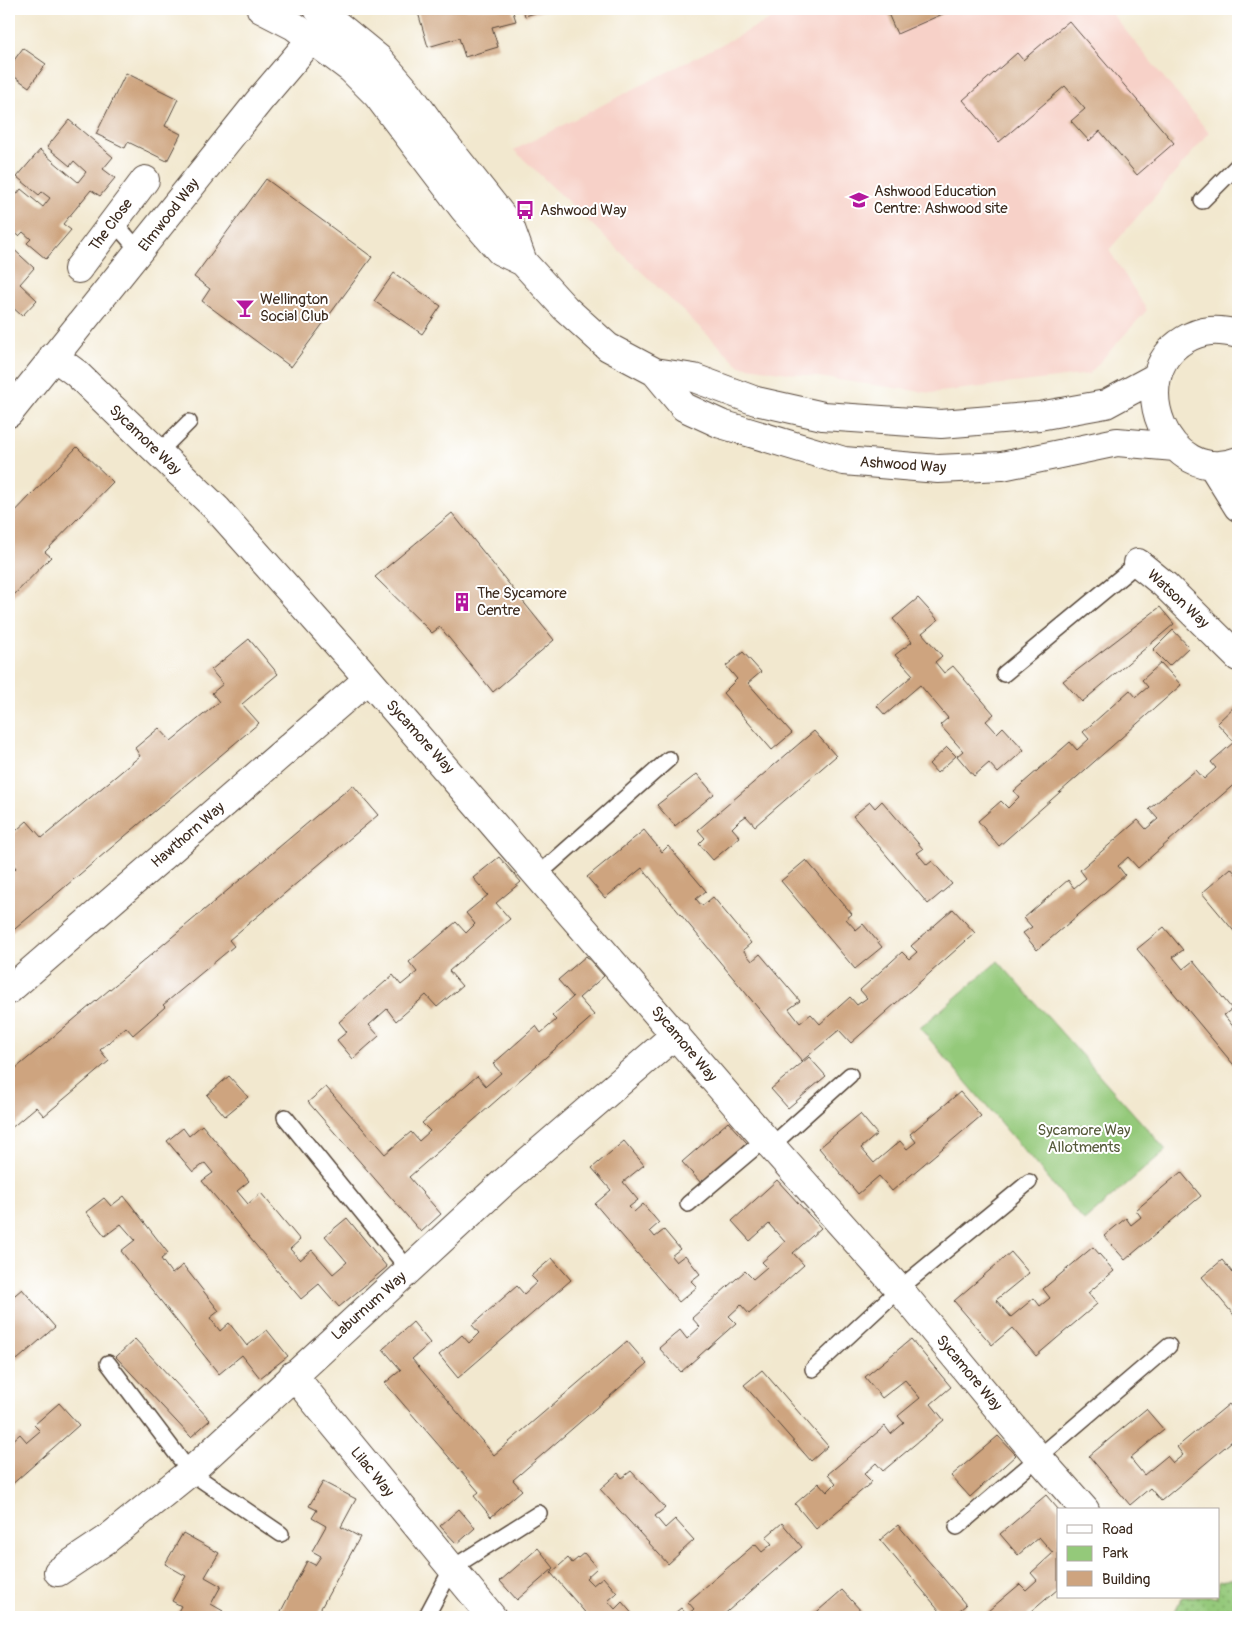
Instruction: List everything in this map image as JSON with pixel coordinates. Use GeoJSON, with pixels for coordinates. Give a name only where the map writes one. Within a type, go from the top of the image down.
{"type":"FeatureCollection","features":[{"type":"Feature","properties":{"kind":"street","name":"Ashwood Way"},"geometry":{"type":"LineString","coordinates":[[261,9],[312,38],[351,69],[377,95],[463,208],[500,251],[523,262],[565,308],[608,347],[654,372],[694,378],[756,401],[823,416],[941,424],[1039,416],[1106,404],[1156,378]]}},
{"type":"Feature","properties":{"kind":"street","name":"Ashwood Way"},"geometry":{"type":"LineString","coordinates":[[324,13],[378,58],[409,94],[442,140],[510,226],[523,262]]}},
{"type":"Feature","properties":{"kind":"street","name":"Elmwood Way"},"geometry":{"type":"LineString","coordinates":[[9,413],[53,356],[140,252],[259,100],[312,38],[324,13]]}},
{"type":"Feature","properties":{"kind":"street","name":"The Close"},"geometry":{"type":"LineString","coordinates":[[78,269],[145,180]]}},
{"type":"Feature","properties":{"kind":"street"},"geometry":{"type":"LineString","coordinates":[[1238,334],[1222,330],[1197,332],[1176,345],[1166,356],[1156,378],[1156,408],[1164,434],[1175,447],[1190,458],[1225,463],[1238,506]]}},
{"type":"Feature","properties":{"kind":"street","name":"Sycamore Way"},"geometry":{"type":"LineString","coordinates":[[53,356],[76,373],[216,509],[368,679],[768,1143],[900,1288],[1083,1508]]}},
{"type":"Feature","properties":{"kind":"street","name":"Ashwood Way"},"geometry":{"type":"LineString","coordinates":[[654,372],[684,407],[734,430],[844,461],[938,469],[1002,466],[1117,442],[1175,447]]}},
{"type":"Feature","properties":{"kind":"street","name":"Watson Way"},"geometry":{"type":"LineString","coordinates":[[1138,563],[1165,585],[1238,657]]}},
{"type":"Feature","properties":{"kind":"street","name":"Hawthorn Way"},"geometry":{"type":"LineString","coordinates":[[9,990],[368,679]]}},
{"type":"Feature","properties":{"kind":"street","name":"Laburnum Way"},"geometry":{"type":"LineString","coordinates":[[58,1572],[106,1540],[190,1472],[504,1182],[676,1034]]}},
{"type":"Feature","properties":{"kind":"street","name":"Lilac Way"},"geometry":{"type":"LineString","coordinates":[[293,1375],[492,1617]]}},
{"type":"Feature","properties":{"kind":"lane"},"geometry":{"type":"LineString","coordinates":[[1202,201],[1238,164]]}},
{"type":"Feature","properties":{"kind":"lane"},"geometry":{"type":"LineString","coordinates":[[114,222],[140,252]]}},
{"type":"Feature","properties":{"kind":"lane"},"geometry":{"type":"LineString","coordinates":[[159,452],[189,422]]}},
{"type":"Feature","properties":{"kind":"lane"},"geometry":{"type":"LineString","coordinates":[[1004,674],[1138,563]]}},
{"type":"Feature","properties":{"kind":"lane"},"geometry":{"type":"LineString","coordinates":[[538,875],[669,759]]}},
{"type":"Feature","properties":{"kind":"lane"},"geometry":{"type":"LineString","coordinates":[[688,1204],[768,1143],[850,1075]]}},
{"type":"Feature","properties":{"kind":"lane"},"geometry":{"type":"LineString","coordinates":[[285,1117],[409,1270]]}},
{"type":"Feature","properties":{"kind":"lane"},"geometry":{"type":"LineString","coordinates":[[813,1369],[900,1288],[1029,1182]]}},
{"type":"Feature","properties":{"kind":"lane"},"geometry":{"type":"LineString","coordinates":[[957,1527],[1169,1346]]}},
{"type":"Feature","properties":{"kind":"lane"},"geometry":{"type":"LineString","coordinates":[[108,1363],[190,1472],[280,1534]]}},
{"type":"Feature","properties":{"kind":"lane"},"geometry":{"type":"LineString","coordinates":[[426,1617],[452,1568],[539,1513]]}},
{"type":"Feature","properties":{"kind":"shaded area","name":"Ashwood Education Centre: Ashwood site"},"geometry":{"type":"Polygon","coordinates":[[[791,9],[1108,9],[1209,133],[1109,250],[1147,310],[1089,374],[931,393],[740,366],[514,150],[791,9]]]}},
{"type":"Feature","properties":{"kind":"green space","name":"Sycamore Way Allotments"},"geometry":{"type":"Polygon","coordinates":[[[998,961],[1166,1150],[1084,1221],[920,1028],[998,961]]]}},
{"type":"Feature","properties":{"kind":"green space"},"geometry":{"type":"Polygon","coordinates":[[[1234,1579],[1238,1581],[1238,1617],[1172,1617],[1182,1598],[1220,1598],[1220,1581],[1234,1579]]]}},
{"type":"Feature","properties":{"kind":"building"},"geometry":{"type":"Polygon","coordinates":[[[417,9],[512,9],[516,21],[492,27],[498,47],[465,57],[459,38],[428,47],[417,9]]]}},
{"type":"Feature","properties":{"kind":"building"},"geometry":{"type":"Polygon","coordinates":[[[523,9],[548,9],[525,16],[523,9]]]}},
{"type":"Feature","properties":{"kind":"building"},"geometry":{"type":"Polygon","coordinates":[[[886,9],[954,9],[897,34],[886,9]]]}},
{"type":"Feature","properties":{"kind":"building"},"geometry":{"type":"Polygon","coordinates":[[[1069,21],[1174,143],[1137,175],[1100,131],[1089,141],[1071,121],[1085,109],[1065,86],[999,142],[963,100],[1017,53],[1023,60],[1069,21]]]}},
{"type":"Feature","properties":{"kind":"building"},"geometry":{"type":"Polygon","coordinates":[[[23,48],[46,64],[29,87],[9,73],[9,67],[23,48]]]}},
{"type":"Feature","properties":{"kind":"building"},"geometry":{"type":"Polygon","coordinates":[[[126,73],[178,99],[165,126],[181,134],[167,161],[128,142],[125,148],[96,134],[126,73]]]}},
{"type":"Feature","properties":{"kind":"building"},"geometry":{"type":"Polygon","coordinates":[[[69,120],[113,157],[103,169],[115,178],[100,196],[91,190],[63,224],[71,230],[46,259],[27,243],[31,239],[23,232],[19,236],[9,228],[9,204],[21,189],[43,207],[50,198],[42,192],[39,195],[17,177],[40,150],[78,182],[86,172],[74,161],[70,166],[47,147],[69,120]]]}},
{"type":"Feature","properties":{"kind":"building"},"geometry":{"type":"Polygon","coordinates":[[[266,179],[372,257],[291,367],[202,301],[210,289],[194,277],[266,179]]]}},
{"type":"Feature","properties":{"kind":"building"},"geometry":{"type":"Polygon","coordinates":[[[9,245],[34,268],[20,284],[37,300],[22,316],[9,304],[9,245]]]}},
{"type":"Feature","properties":{"kind":"building"},"geometry":{"type":"Polygon","coordinates":[[[394,273],[441,306],[422,334],[374,301],[394,273]]]}},
{"type":"Feature","properties":{"kind":"building"},"geometry":{"type":"Polygon","coordinates":[[[77,447],[113,482],[45,552],[51,557],[9,600],[9,518],[77,447]]]}},
{"type":"Feature","properties":{"kind":"building","name":"The Sycamore Centre"},"geometry":{"type":"Polygon","coordinates":[[[452,513],[554,640],[493,692],[440,627],[432,633],[375,577],[452,513]]]}},
{"type":"Feature","properties":{"kind":"building"},"geometry":{"type":"Polygon","coordinates":[[[918,598],[938,620],[922,633],[942,656],[935,662],[944,673],[953,666],[994,714],[986,721],[997,733],[1003,727],[1024,750],[998,773],[989,763],[974,776],[957,756],[963,751],[940,725],[948,718],[920,685],[885,715],[877,706],[913,675],[895,655],[912,642],[893,619],[918,598]]]}},
{"type":"Feature","properties":{"kind":"building"},"geometry":{"type":"Polygon","coordinates":[[[1160,607],[1174,624],[1082,702],[1063,681],[1160,607]]]}},
{"type":"Feature","properties":{"kind":"building"},"geometry":{"type":"Polygon","coordinates":[[[1173,630],[1189,647],[1169,666],[1153,650],[1173,630]]]}},
{"type":"Feature","properties":{"kind":"building"},"geometry":{"type":"Polygon","coordinates":[[[249,639],[278,674],[242,704],[259,723],[9,934],[9,874],[16,868],[9,859],[9,837],[27,821],[42,838],[140,756],[135,748],[159,728],[171,741],[219,702],[212,693],[223,684],[211,670],[249,639]]]}},
{"type":"Feature","properties":{"kind":"building"},"geometry":{"type":"Polygon","coordinates":[[[743,652],[761,672],[748,683],[792,733],[772,750],[723,693],[737,679],[726,666],[743,652]]]}},
{"type":"Feature","properties":{"kind":"building"},"geometry":{"type":"Polygon","coordinates":[[[1161,663],[1181,685],[999,846],[978,821],[1001,801],[1008,808],[1019,797],[1014,791],[1070,742],[1077,750],[1089,739],[1083,732],[1130,690],[1136,697],[1148,687],[1142,680],[1161,663]]]}},
{"type":"Feature","properties":{"kind":"building"},"geometry":{"type":"Polygon","coordinates":[[[1238,703],[1238,781],[1138,868],[1128,857],[1118,866],[1125,875],[1037,950],[1023,933],[1032,927],[1024,918],[1068,880],[1074,888],[1086,878],[1080,870],[1138,820],[1146,829],[1158,819],[1149,809],[1196,770],[1204,779],[1216,768],[1211,762],[1234,742],[1217,723],[1238,703]]]}},
{"type":"Feature","properties":{"kind":"building"},"geometry":{"type":"Polygon","coordinates":[[[814,731],[836,756],[755,826],[746,816],[739,821],[732,828],[740,837],[713,860],[699,844],[705,838],[698,830],[814,731]]]}},
{"type":"Feature","properties":{"kind":"building"},"geometry":{"type":"Polygon","coordinates":[[[947,747],[956,756],[937,773],[929,764],[947,747]]]}},
{"type":"Feature","properties":{"kind":"building"},"geometry":{"type":"Polygon","coordinates":[[[697,774],[714,794],[675,826],[657,805],[697,774]]]}},
{"type":"Feature","properties":{"kind":"building"},"geometry":{"type":"Polygon","coordinates":[[[353,785],[378,815],[229,940],[234,946],[163,1005],[165,1007],[133,1035],[126,1027],[100,1050],[109,1061],[44,1116],[36,1107],[9,1130],[9,1074],[353,785]]]}},
{"type":"Feature","properties":{"kind":"building"},"geometry":{"type":"Polygon","coordinates":[[[882,801],[923,849],[917,853],[927,865],[932,861],[952,884],[928,904],[853,816],[870,802],[875,808],[882,801]]]}},
{"type":"Feature","properties":{"kind":"building"},"geometry":{"type":"Polygon","coordinates":[[[644,830],[662,852],[668,846],[706,891],[696,899],[702,906],[713,897],[751,943],[743,950],[752,961],[760,954],[800,1001],[789,1009],[800,1023],[811,1014],[820,1024],[850,997],[857,1005],[867,998],[860,990],[902,952],[909,959],[917,952],[911,946],[953,909],[975,933],[851,1043],[839,1030],[802,1061],[642,868],[605,898],[587,877],[644,830]]]}},
{"type":"Feature","properties":{"kind":"building"},"geometry":{"type":"Polygon","coordinates":[[[499,857],[521,882],[496,903],[510,919],[449,971],[462,986],[437,1007],[426,995],[396,1021],[387,1009],[369,1025],[379,1036],[353,1059],[337,1040],[347,1032],[339,1022],[393,975],[401,985],[417,972],[409,962],[456,922],[466,933],[475,924],[466,913],[488,895],[473,878],[499,857]]]}},
{"type":"Feature","properties":{"kind":"building"},"geometry":{"type":"Polygon","coordinates":[[[806,860],[852,914],[846,919],[856,930],[863,924],[882,947],[855,969],[781,881],[806,860]]]}},
{"type":"Feature","properties":{"kind":"building"},"geometry":{"type":"Polygon","coordinates":[[[1231,868],[1238,877],[1238,936],[1202,893],[1231,868]]]}},
{"type":"Feature","properties":{"kind":"building"},"geometry":{"type":"Polygon","coordinates":[[[1164,927],[1183,950],[1173,957],[1183,969],[1193,961],[1232,1009],[1224,1015],[1235,1029],[1238,1026],[1238,1070],[1137,949],[1164,927]]]}},
{"type":"Feature","properties":{"kind":"building"},"geometry":{"type":"Polygon","coordinates":[[[586,956],[604,976],[579,998],[594,1015],[409,1177],[441,1214],[421,1232],[308,1102],[326,1087],[385,1154],[411,1132],[419,1141],[430,1131],[422,1123],[477,1076],[486,1086],[501,1073],[493,1064],[536,1026],[541,1033],[556,1020],[552,1016],[573,997],[558,980],[586,956]]]}},
{"type":"Feature","properties":{"kind":"building"},"geometry":{"type":"Polygon","coordinates":[[[809,1057],[826,1076],[788,1108],[771,1089],[809,1057]]]}},
{"type":"Feature","properties":{"kind":"building"},"geometry":{"type":"Polygon","coordinates":[[[229,1076],[248,1097],[225,1116],[207,1095],[229,1076]]]}},
{"type":"Feature","properties":{"kind":"building"},"geometry":{"type":"Polygon","coordinates":[[[960,1092],[981,1116],[892,1191],[879,1176],[858,1194],[819,1148],[860,1114],[877,1134],[861,1148],[874,1163],[900,1141],[907,1149],[916,1142],[910,1134],[960,1092]]]}},
{"type":"Feature","properties":{"kind":"building"},"geometry":{"type":"Polygon","coordinates":[[[728,1122],[747,1143],[701,1183],[682,1162],[728,1122]]]}},
{"type":"Feature","properties":{"kind":"building"},"geometry":{"type":"Polygon","coordinates":[[[202,1125],[249,1181],[237,1191],[248,1204],[261,1193],[300,1240],[290,1249],[300,1260],[312,1250],[333,1274],[347,1262],[325,1236],[347,1218],[387,1267],[339,1307],[319,1284],[301,1299],[202,1181],[213,1173],[205,1163],[193,1172],[167,1141],[183,1128],[189,1136],[202,1125]]]}},
{"type":"Feature","properties":{"kind":"building"},"geometry":{"type":"Polygon","coordinates":[[[624,1141],[644,1165],[623,1182],[638,1200],[629,1207],[634,1212],[643,1204],[659,1223],[650,1231],[655,1237],[664,1230],[680,1249],[671,1256],[676,1262],[685,1255],[700,1274],[691,1281],[697,1287],[679,1302],[595,1204],[611,1190],[592,1168],[624,1141]]]}},
{"type":"Feature","properties":{"kind":"building"},"geometry":{"type":"Polygon","coordinates":[[[1181,1172],[1201,1196],[1125,1260],[1104,1236],[1126,1218],[1131,1225],[1141,1217],[1136,1210],[1181,1172]]]}},
{"type":"Feature","properties":{"kind":"building"},"geometry":{"type":"Polygon","coordinates":[[[777,1180],[821,1228],[793,1253],[804,1265],[749,1314],[741,1305],[729,1316],[736,1323],[681,1372],[659,1348],[680,1330],[687,1339],[700,1327],[692,1318],[745,1271],[753,1279],[767,1267],[762,1262],[785,1242],[769,1224],[750,1241],[732,1221],[777,1180]]]}},
{"type":"Feature","properties":{"kind":"building"},"geometry":{"type":"Polygon","coordinates":[[[124,1196],[168,1253],[161,1259],[172,1274],[183,1265],[219,1311],[210,1318],[220,1331],[229,1323],[247,1346],[267,1330],[288,1356],[260,1378],[242,1355],[219,1374],[121,1251],[135,1240],[121,1224],[105,1236],[86,1212],[104,1198],[111,1206],[124,1196]]]}},
{"type":"Feature","properties":{"kind":"building"},"geometry":{"type":"Polygon","coordinates":[[[1093,1247],[1114,1271],[1088,1293],[1097,1304],[1036,1356],[1012,1328],[992,1345],[954,1301],[1011,1252],[1029,1273],[996,1300],[1011,1317],[1034,1298],[1040,1306],[1050,1298],[1043,1289],[1093,1247]]]}},
{"type":"Feature","properties":{"kind":"building"},"geometry":{"type":"Polygon","coordinates":[[[552,1258],[571,1280],[458,1378],[439,1355],[462,1335],[469,1343],[479,1333],[472,1325],[517,1286],[524,1294],[537,1282],[531,1276],[552,1258]]]}},
{"type":"Feature","properties":{"kind":"building"},"geometry":{"type":"Polygon","coordinates":[[[1222,1260],[1238,1279],[1238,1320],[1202,1277],[1222,1260]]]}},
{"type":"Feature","properties":{"kind":"building"},"geometry":{"type":"Polygon","coordinates":[[[22,1289],[55,1327],[17,1360],[9,1351],[9,1300],[22,1289]]]}},
{"type":"Feature","properties":{"kind":"building"},"geometry":{"type":"Polygon","coordinates":[[[413,1322],[430,1343],[412,1359],[494,1455],[627,1341],[647,1364],[513,1480],[522,1490],[491,1517],[474,1496],[479,1492],[385,1383],[401,1370],[383,1349],[413,1322]]]}},
{"type":"Feature","properties":{"kind":"building"},"geometry":{"type":"Polygon","coordinates":[[[135,1339],[210,1420],[191,1437],[116,1357],[135,1339]]]}},
{"type":"Feature","properties":{"kind":"building"},"geometry":{"type":"Polygon","coordinates":[[[911,1339],[951,1387],[931,1404],[944,1420],[883,1471],[876,1463],[864,1474],[872,1482],[816,1529],[795,1504],[819,1483],[827,1492],[836,1483],[828,1474],[885,1426],[891,1434],[904,1423],[898,1416],[920,1398],[905,1380],[882,1398],[865,1377],[911,1339]]]}},
{"type":"Feature","properties":{"kind":"building"},"geometry":{"type":"Polygon","coordinates":[[[762,1370],[828,1446],[811,1461],[744,1385],[762,1370]]]}},
{"type":"Feature","properties":{"kind":"building"},"geometry":{"type":"Polygon","coordinates":[[[59,1403],[79,1425],[9,1487],[9,1444],[20,1434],[27,1442],[40,1431],[34,1425],[59,1403]]]}},
{"type":"Feature","properties":{"kind":"building"},"geometry":{"type":"Polygon","coordinates":[[[1229,1404],[1238,1415],[1238,1436],[1161,1501],[1150,1488],[1130,1505],[1089,1456],[1146,1409],[1164,1430],[1130,1458],[1144,1475],[1167,1456],[1173,1463],[1183,1455],[1177,1447],[1229,1404]]]}},
{"type":"Feature","properties":{"kind":"building"},"geometry":{"type":"Polygon","coordinates":[[[998,1436],[1016,1455],[970,1497],[951,1476],[998,1436]]]}},
{"type":"Feature","properties":{"kind":"building"},"geometry":{"type":"Polygon","coordinates":[[[631,1471],[665,1508],[655,1516],[665,1528],[675,1519],[694,1540],[668,1564],[600,1489],[618,1473],[622,1478],[631,1471]]]}},
{"type":"Feature","properties":{"kind":"building"},"geometry":{"type":"Polygon","coordinates":[[[323,1482],[356,1499],[341,1527],[360,1537],[316,1617],[278,1617],[307,1561],[315,1565],[321,1556],[312,1551],[326,1526],[312,1518],[317,1510],[309,1506],[323,1482]]]}},
{"type":"Feature","properties":{"kind":"building"},"geometry":{"type":"Polygon","coordinates":[[[1046,1495],[1057,1508],[1057,1590],[1025,1617],[1013,1617],[1011,1614],[1008,1617],[981,1617],[1020,1584],[1026,1590],[1037,1580],[1031,1573],[1053,1553],[1039,1537],[1018,1555],[1000,1534],[1046,1495]]]}},
{"type":"Feature","properties":{"kind":"building"},"geometry":{"type":"Polygon","coordinates":[[[459,1509],[475,1528],[457,1544],[440,1526],[459,1509]]]}},
{"type":"Feature","properties":{"kind":"building"},"geometry":{"type":"Polygon","coordinates":[[[782,1523],[802,1547],[721,1617],[670,1617],[681,1608],[687,1615],[694,1609],[688,1602],[755,1544],[762,1552],[772,1544],[766,1537],[782,1523]]]}},
{"type":"Feature","properties":{"kind":"building"},"geometry":{"type":"Polygon","coordinates":[[[898,1525],[966,1605],[951,1617],[945,1617],[880,1540],[898,1525]]]}},
{"type":"Feature","properties":{"kind":"building"},"geometry":{"type":"Polygon","coordinates":[[[183,1533],[219,1553],[205,1577],[221,1586],[211,1604],[223,1611],[219,1617],[175,1617],[181,1606],[172,1601],[186,1576],[165,1564],[183,1533]]]}},
{"type":"Feature","properties":{"kind":"building"},"geometry":{"type":"Polygon","coordinates":[[[538,1548],[554,1568],[517,1600],[500,1581],[538,1548]]]}},
{"type":"Feature","properties":{"kind":"building"},"geometry":{"type":"Polygon","coordinates":[[[584,1553],[597,1568],[586,1578],[593,1585],[603,1577],[617,1593],[608,1601],[615,1609],[622,1602],[635,1617],[589,1617],[551,1573],[568,1558],[572,1563],[584,1553]]]}},
{"type":"Feature","properties":{"kind":"building"},"geometry":{"type":"Polygon","coordinates":[[[842,1590],[862,1612],[857,1617],[811,1617],[842,1590]]]}},
{"type":"Feature","properties":{"kind":"place","name":"Ashwood Education Centre: Ashwood site"},"geometry":{"type":"Point","coordinates":[859,200]}},
{"type":"Feature","properties":{"kind":"place","name":"Ashwood Way"},"geometry":{"type":"Point","coordinates":[525,210]}},
{"type":"Feature","properties":{"kind":"place","name":"Wellington Social Club"},"geometry":{"type":"Point","coordinates":[245,308]}},
{"type":"Feature","properties":{"kind":"place","name":"The Sycamore Centre"},"geometry":{"type":"Point","coordinates":[462,602]}}]}
